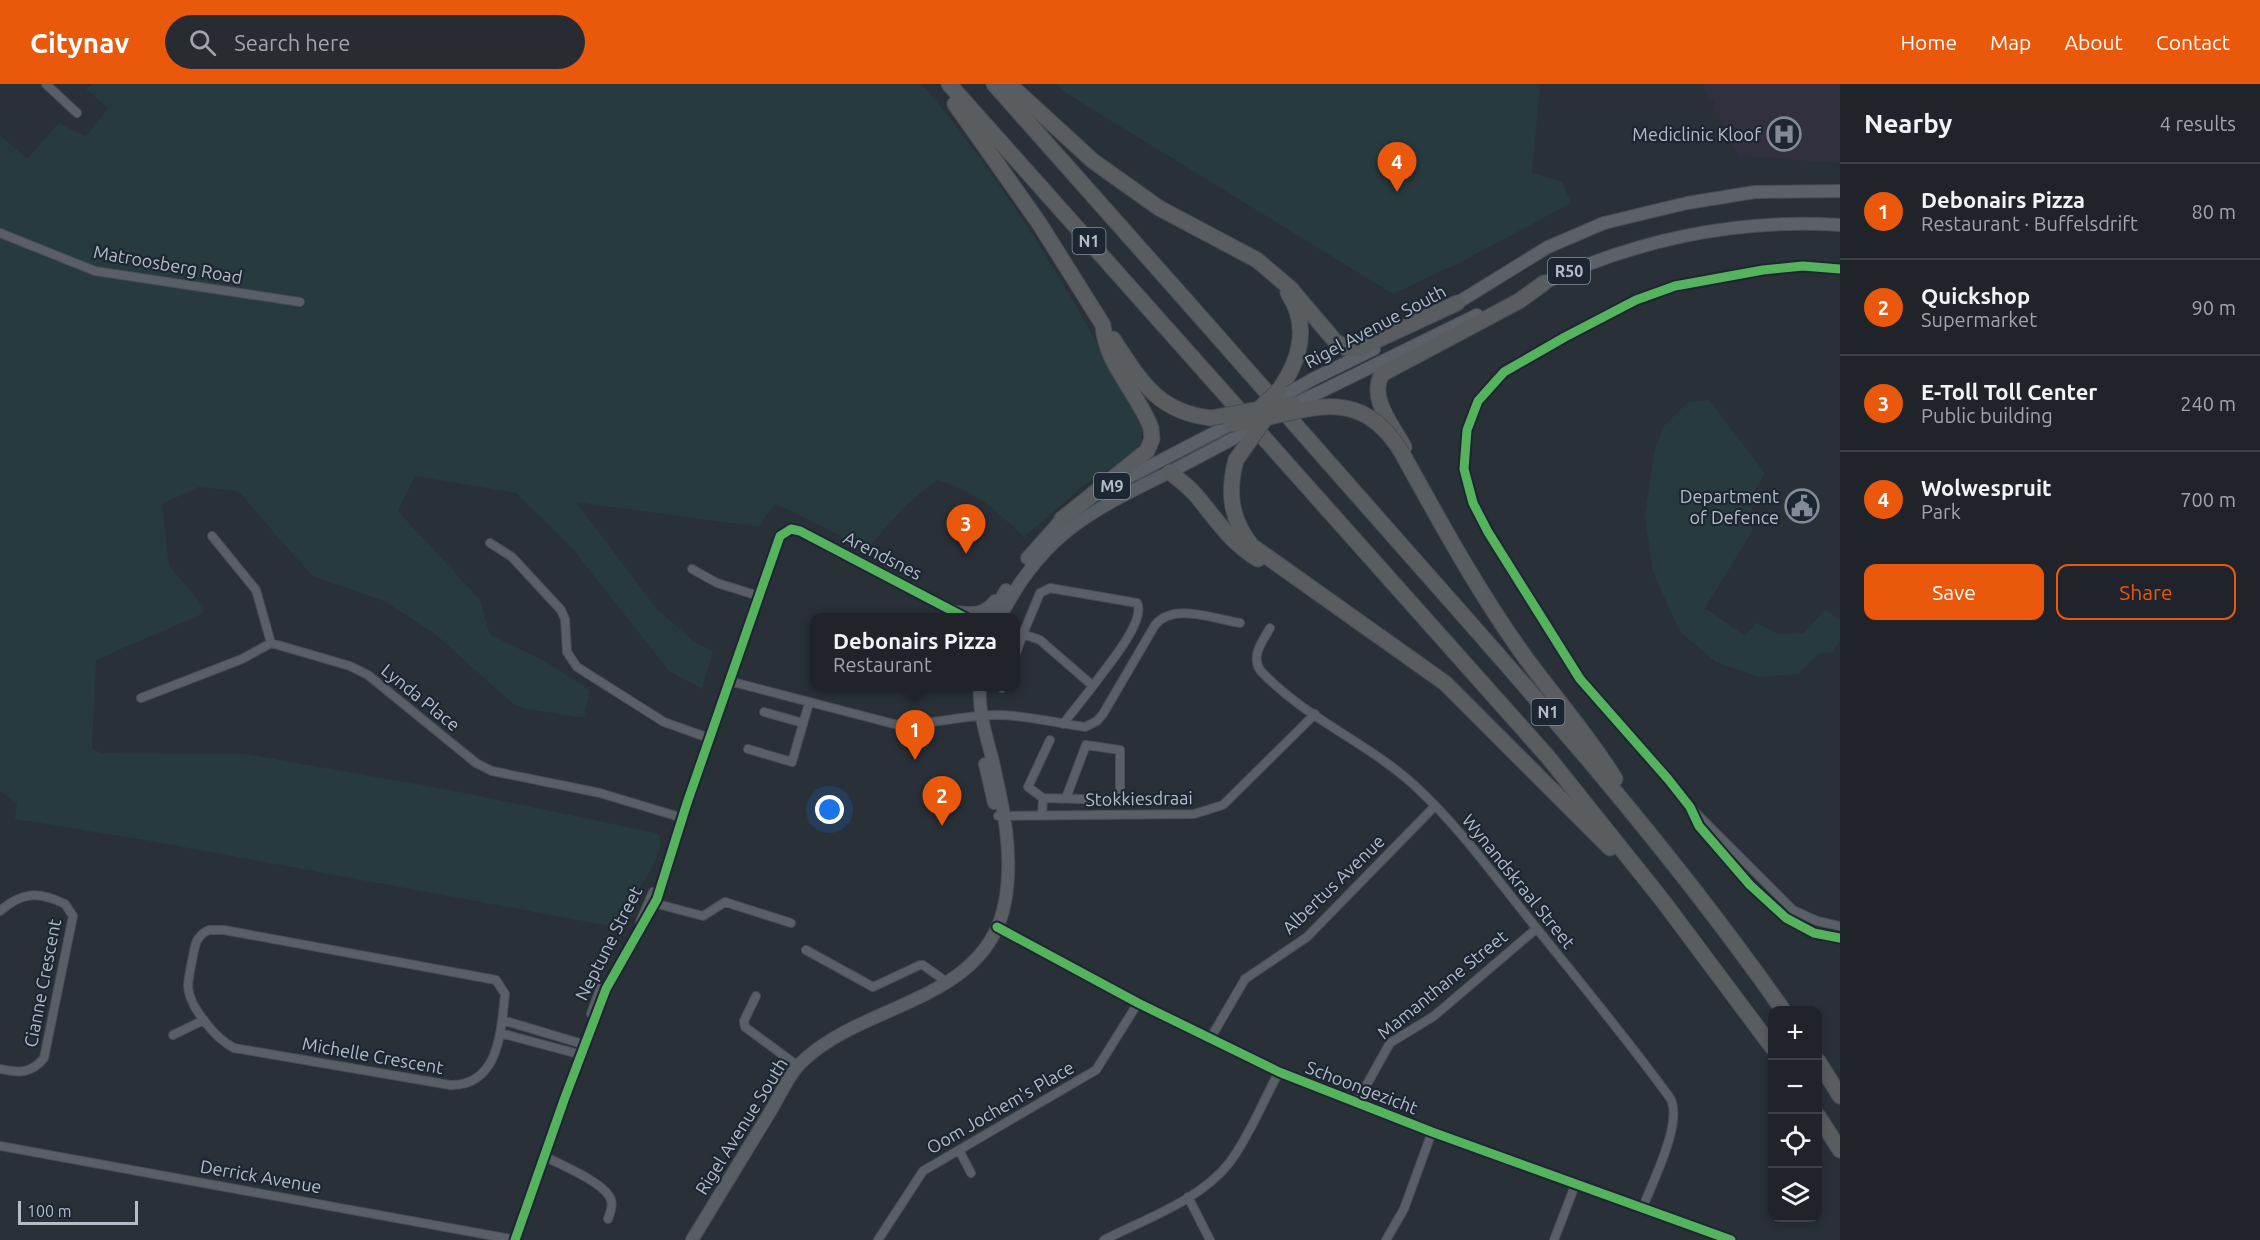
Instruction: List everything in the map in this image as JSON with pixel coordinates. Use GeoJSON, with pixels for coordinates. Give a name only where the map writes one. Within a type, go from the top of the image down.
{"type":"FeatureCollection","features":[{"type":"Feature","properties":{"kind":"highway"},"geometry":{"type":"LineString","coordinates":[[940,84],[1000,166],[1103,325],[1151,393],[1182,412],[1211,418],[1229,416],[1248,422],[1308,407],[1335,406],[1378,423],[1388,432],[1525,657],[1601,756],[1635,814]]}},
{"type":"Feature","properties":{"kind":"highway","name":"N1"},"geometry":{"type":"LineString","coordinates":[[949,84],[1526,731],[1663,901],[1768,1040]]}},
{"type":"Feature","properties":{"kind":"highway","name":"N1"},"geometry":{"type":"LineString","coordinates":[[994,84],[1491,647],[1635,814],[1720,921],[1780,1006]]}},
{"type":"Feature","properties":{"kind":"highway"},"geometry":{"type":"LineString","coordinates":[[1009,84],[1062,134],[1122,183],[1159,208],[1257,260],[1307,307],[1328,334],[1346,348],[1358,349],[1457,303]]}},
{"type":"Feature","properties":{"kind":"highway"},"geometry":{"type":"LineString","coordinates":[[1227,244],[1281,286],[1295,307],[1301,336],[1299,354],[1288,396],[1276,407],[1248,422]]}},
{"type":"Feature","properties":{"kind":"highway"},"geometry":{"type":"LineString","coordinates":[[1433,509],[1378,399],[1377,390],[1380,378],[1391,368],[1519,301],[1544,283]]}},
{"type":"Feature","properties":{"kind":"highway"},"geometry":{"type":"LineString","coordinates":[[1062,519],[1139,458],[1152,439],[1148,421],[1104,339],[1103,325]]}},
{"type":"Feature","properties":{"kind":"highway"},"geometry":{"type":"LineString","coordinates":[[1288,396],[1248,422],[1236,460],[1230,494],[1235,517],[1243,535],[1273,563],[1427,670],[1467,702],[1663,901]]}},
{"type":"Feature","properties":{"kind":"highway"},"geometry":{"type":"LineString","coordinates":[[1170,472],[1193,492],[1243,551],[1348,615]]}},
{"type":"Feature","properties":{"kind":"highway"},"geometry":{"type":"LineString","coordinates":[[1822,1067],[1840,1096]]}},
{"type":"Feature","properties":{"kind":"highway"},"geometry":{"type":"LineString","coordinates":[[1822,1122],[1840,1150]]}},
{"type":"Feature","properties":{"kind":"main road","name":"Rigel Avenue South"},"geometry":{"type":"LineString","coordinates":[[1003,613],[1022,576],[1051,543],[1094,510],[1211,450],[1248,422],[1313,380],[1400,336],[1548,247],[1604,223],[1687,203],[1755,192],[1840,191]]}},
{"type":"Feature","properties":{"kind":"main road","name":"Rigel Avenue South"},"geometry":{"type":"LineString","coordinates":[[1288,396],[1320,392],[1544,283],[1618,253],[1690,234],[1758,225],[1840,225]]}},
{"type":"Feature","properties":{"kind":"main road","name":"Rigel Avenue South"},"geometry":{"type":"LineString","coordinates":[[993,613],[1020,568],[1041,540],[1062,519],[1116,483],[1164,457],[1208,435],[1248,422]]}},
{"type":"Feature","properties":{"kind":"main road"},"geometry":{"type":"LineString","coordinates":[[979,613],[984,611],[1020,568]]}},
{"type":"Feature","properties":{"kind":"main road","name":"Rigel Avenue South"},"geometry":{"type":"LineString","coordinates":[[692,1240],[798,1066],[836,1036],[948,983],[971,963],[997,927],[1005,905],[1008,884],[1006,847],[974,691]]}},
{"type":"Feature","properties":{"kind":"main road","name":"Rigel Avenue South"},"geometry":{"type":"LineString","coordinates":[[979,716],[980,691]]}},
{"type":"Feature","properties":{"kind":"street"},"geometry":{"type":"LineString","coordinates":[[46,84],[77,113]]}},
{"type":"Feature","properties":{"kind":"street","name":"Matroosberg Road"},"geometry":{"type":"LineString","coordinates":[[0,233],[95,271],[300,302]]}},
{"type":"Feature","properties":{"kind":"street"},"geometry":{"type":"LineString","coordinates":[[1840,269],[1803,266],[1723,276],[1675,286],[1636,300],[1504,372],[1478,401],[1467,430],[1464,469],[1467,485],[1488,532],[1580,679],[1689,807],[1792,910],[1817,921],[1840,926]]}},
{"type":"Feature","properties":{"kind":"street","name":"Arendsnes"},"geometry":{"type":"LineString","coordinates":[[783,533],[791,529],[800,531],[957,613]]}},
{"type":"Feature","properties":{"kind":"street","name":"Neptune Street"},"geometry":{"type":"LineString","coordinates":[[515,1240],[579,1054],[608,981],[652,903],[783,533]]}},
{"type":"Feature","properties":{"kind":"street"},"geometry":{"type":"LineString","coordinates":[[141,698],[242,659],[271,643],[256,590],[212,536]]}},
{"type":"Feature","properties":{"kind":"street"},"geometry":{"type":"LineString","coordinates":[[490,543],[512,557],[561,610],[565,619],[567,652],[577,667],[664,722],[709,738]]}},
{"type":"Feature","properties":{"kind":"street"},"geometry":{"type":"LineString","coordinates":[[692,569],[717,583],[759,596]]}},
{"type":"Feature","properties":{"kind":"street"},"geometry":{"type":"LineString","coordinates":[[1020,642],[1040,593],[1050,588],[1137,603],[1139,613],[1126,640],[1063,724]]}},
{"type":"Feature","properties":{"kind":"street"},"geometry":{"type":"LineString","coordinates":[[729,681],[894,724],[911,725],[979,716],[1015,715],[1085,726],[1097,721],[1155,625],[1163,617],[1176,612],[1240,623]]}},
{"type":"Feature","properties":{"kind":"street","name":"Wynandskraal Street"},"geometry":{"type":"LineString","coordinates":[[1270,628],[1257,654],[1257,665],[1263,674],[1412,783],[1435,806],[1481,856],[1536,929],[1615,1024],[1675,1107],[1669,1138],[1643,1207]]}},
{"type":"Feature","properties":{"kind":"street"},"geometry":{"type":"LineString","coordinates":[[1023,634],[1041,640],[1093,686]]}},
{"type":"Feature","properties":{"kind":"street","name":"Lynda Place"},"geometry":{"type":"LineString","coordinates":[[271,643],[359,670],[476,763],[492,771],[600,793],[682,817]]}},
{"type":"Feature","properties":{"kind":"street"},"geometry":{"type":"LineString","coordinates":[[748,749],[792,762],[809,703]]}},
{"type":"Feature","properties":{"kind":"street"},"geometry":{"type":"LineString","coordinates":[[764,712],[803,723]]}},
{"type":"Feature","properties":{"kind":"street","name":"Stokkiesdraai"},"geometry":{"type":"LineString","coordinates":[[1001,816],[1177,815],[1214,809],[1223,805],[1315,714]]}},
{"type":"Feature","properties":{"kind":"street"},"geometry":{"type":"LineString","coordinates":[[1050,740],[1028,787],[1043,798],[1117,800],[1120,796],[1120,750],[1086,745],[1066,798]]}},
{"type":"Feature","properties":{"kind":"street"},"geometry":{"type":"LineString","coordinates":[[1041,815],[1043,798]]}},
{"type":"Feature","properties":{"kind":"street","name":"Albertus Avenue"},"geometry":{"type":"LineString","coordinates":[[1210,1039],[1245,979],[1307,937],[1435,806]]}},
{"type":"Feature","properties":{"kind":"street"},"geometry":{"type":"LineString","coordinates":[[1689,807],[1699,826],[1750,885],[1786,918],[1814,933],[1840,938]]}},
{"type":"Feature","properties":{"kind":"street","name":"Cianne Crescent"},"geometry":{"type":"LineString","coordinates":[[0,911],[16,898],[28,895],[65,904],[73,916],[44,1058],[30,1071],[18,1073],[0,1070]]}},
{"type":"Feature","properties":{"kind":"street"},"geometry":{"type":"LineString","coordinates":[[652,903],[703,916],[725,902],[791,923]]}},
{"type":"Feature","properties":{"kind":"street","name":"Schoongezicht"},"geometry":{"type":"LineString","coordinates":[[997,927],[1138,1003],[1279,1072],[1432,1132],[1643,1207],[1710,1237],[1731,1240]]}},
{"type":"Feature","properties":{"kind":"street","name":"Michelle Crescent"},"geometry":{"type":"LineString","coordinates":[[215,929],[490,977],[500,982],[505,994],[495,1055],[488,1068],[463,1084],[450,1085],[234,1048],[218,1038],[204,1020],[188,984],[197,940],[204,932],[215,929]]}},
{"type":"Feature","properties":{"kind":"street","name":"Mamanthane Street"},"geometry":{"type":"LineString","coordinates":[[1357,1102],[1390,1043],[1434,1016],[1536,929]]}},
{"type":"Feature","properties":{"kind":"street"},"geometry":{"type":"LineString","coordinates":[[806,950],[873,987],[920,965],[924,965],[948,983]]}},
{"type":"Feature","properties":{"kind":"street"},"geometry":{"type":"LineString","coordinates":[[756,996],[744,1021],[745,1027],[798,1066]]}},
{"type":"Feature","properties":{"kind":"street","name":"Oom Jochem's Place"},"geometry":{"type":"LineString","coordinates":[[878,1240],[917,1177],[935,1162],[1096,1070],[1138,1003]]}},
{"type":"Feature","properties":{"kind":"street"},"geometry":{"type":"LineString","coordinates":[[173,1035],[204,1020]]}},
{"type":"Feature","properties":{"kind":"street"},"geometry":{"type":"LineString","coordinates":[[502,1020],[583,1044]]}},
{"type":"Feature","properties":{"kind":"street"},"geometry":{"type":"LineString","coordinates":[[500,1033],[579,1054]]}},
{"type":"Feature","properties":{"kind":"street"},"geometry":{"type":"LineString","coordinates":[[1104,1240],[1188,1197],[1230,1162],[1279,1072]]}},
{"type":"Feature","properties":{"kind":"street"},"geometry":{"type":"LineString","coordinates":[[1386,1240],[1404,1209],[1432,1132]]}},
{"type":"Feature","properties":{"kind":"street","name":"Derrick Avenue"},"geometry":{"type":"LineString","coordinates":[[0,1146],[515,1240]]}},
{"type":"Feature","properties":{"kind":"street"},"geometry":{"type":"LineString","coordinates":[[959,1150],[971,1173]]}},
{"type":"Feature","properties":{"kind":"street"},"geometry":{"type":"LineString","coordinates":[[544,1156],[599,1186],[609,1196],[612,1206],[608,1219]]}},
{"type":"Feature","properties":{"kind":"street"},"geometry":{"type":"LineString","coordinates":[[1554,1240],[1576,1183]]}},
{"type":"Feature","properties":{"kind":"street"},"geometry":{"type":"LineString","coordinates":[[1188,1197],[1210,1240]]}},
{"type":"Feature","properties":{"kind":"shaded area","name":"Mediclinic Kloof"},"geometry":{"type":"Polygon","coordinates":[[[1702,84],[1840,84],[1840,163],[1738,156],[1718,112],[1714,111],[1715,103],[1708,97],[1702,84]]]}},
{"type":"Feature","properties":{"kind":"green space"},"geometry":{"type":"Polygon","coordinates":[[[92,84],[922,84],[1014,206],[1068,292],[1141,426],[1142,441],[1133,454],[1083,486],[1024,537],[985,502],[951,484],[937,480],[906,505],[867,549],[776,504],[764,518],[760,527],[576,502],[656,608],[693,641],[713,651],[702,689],[669,671],[572,548],[516,493],[415,476],[398,511],[480,600],[490,635],[543,660],[590,690],[584,718],[527,709],[512,703],[434,633],[384,601],[312,576],[238,491],[199,487],[162,504],[169,566],[204,607],[202,614],[96,660],[92,748],[100,753],[246,754],[450,790],[656,833],[660,836],[660,847],[656,859],[634,895],[610,926],[151,841],[15,819],[17,803],[0,791],[0,135],[27,159],[59,123],[86,137],[108,108],[86,89],[92,84]]]}},
{"type":"Feature","properties":{"kind":"green space"},"geometry":{"type":"Polygon","coordinates":[[[1057,84],[1540,84],[1532,173],[1562,182],[1571,203],[1461,262],[1393,294],[1066,93],[1057,84]]]}},
{"type":"Feature","properties":{"kind":"green space"},"geometry":{"type":"Polygon","coordinates":[[[1709,400],[1765,473],[1752,495],[1752,532],[1705,608],[1745,636],[1757,623],[1778,634],[1804,633],[1825,610],[1840,620],[1840,640],[1832,652],[1818,654],[1799,674],[1759,677],[1716,662],[1680,632],[1653,572],[1645,516],[1654,452],[1664,426],[1688,402],[1709,400]]]}},
{"type":"Feature","properties":{"kind":"cycle path"},"geometry":{"type":"LineString","coordinates":[[1840,269],[1803,266],[1763,270],[1675,286],[1636,300],[1565,337],[1504,372],[1478,401],[1467,430],[1464,469],[1473,503],[1488,532],[1580,679],[1668,779],[1690,807],[1699,826],[1750,885],[1786,918],[1814,933],[1840,938]]}},
{"type":"Feature","properties":{"kind":"cycle path"},"geometry":{"type":"LineString","coordinates":[[515,1240],[606,989],[657,899],[687,803],[780,536],[791,529],[800,531],[956,613]]}},
{"type":"Feature","properties":{"kind":"cycle path"},"geometry":{"type":"LineString","coordinates":[[997,927],[1138,1003],[1279,1072],[1432,1132],[1731,1240]]}},
{"type":"Feature","properties":{"kind":"place","name":"Mediclinic Kloof"},"geometry":{"type":"Point","coordinates":[1784,134]}},
{"type":"Feature","properties":{"kind":"place","name":"Wolwespruit"},"geometry":{"type":"Point","coordinates":[1397,192]}},
{"type":"Feature","properties":{"kind":"place","name":"Department of Defence"},"geometry":{"type":"Point","coordinates":[1802,506]}},
{"type":"Feature","properties":{"kind":"place","name":"E-Toll Toll Center"},"geometry":{"type":"Point","coordinates":[966,554]}},
{"type":"Feature","properties":{"kind":"place","name":"Debonairs Pizza"},"geometry":{"type":"Point","coordinates":[915,760]}},
{"type":"Feature","properties":{"kind":"place","name":"Quickshop"},"geometry":{"type":"Point","coordinates":[942,826]}}]}
